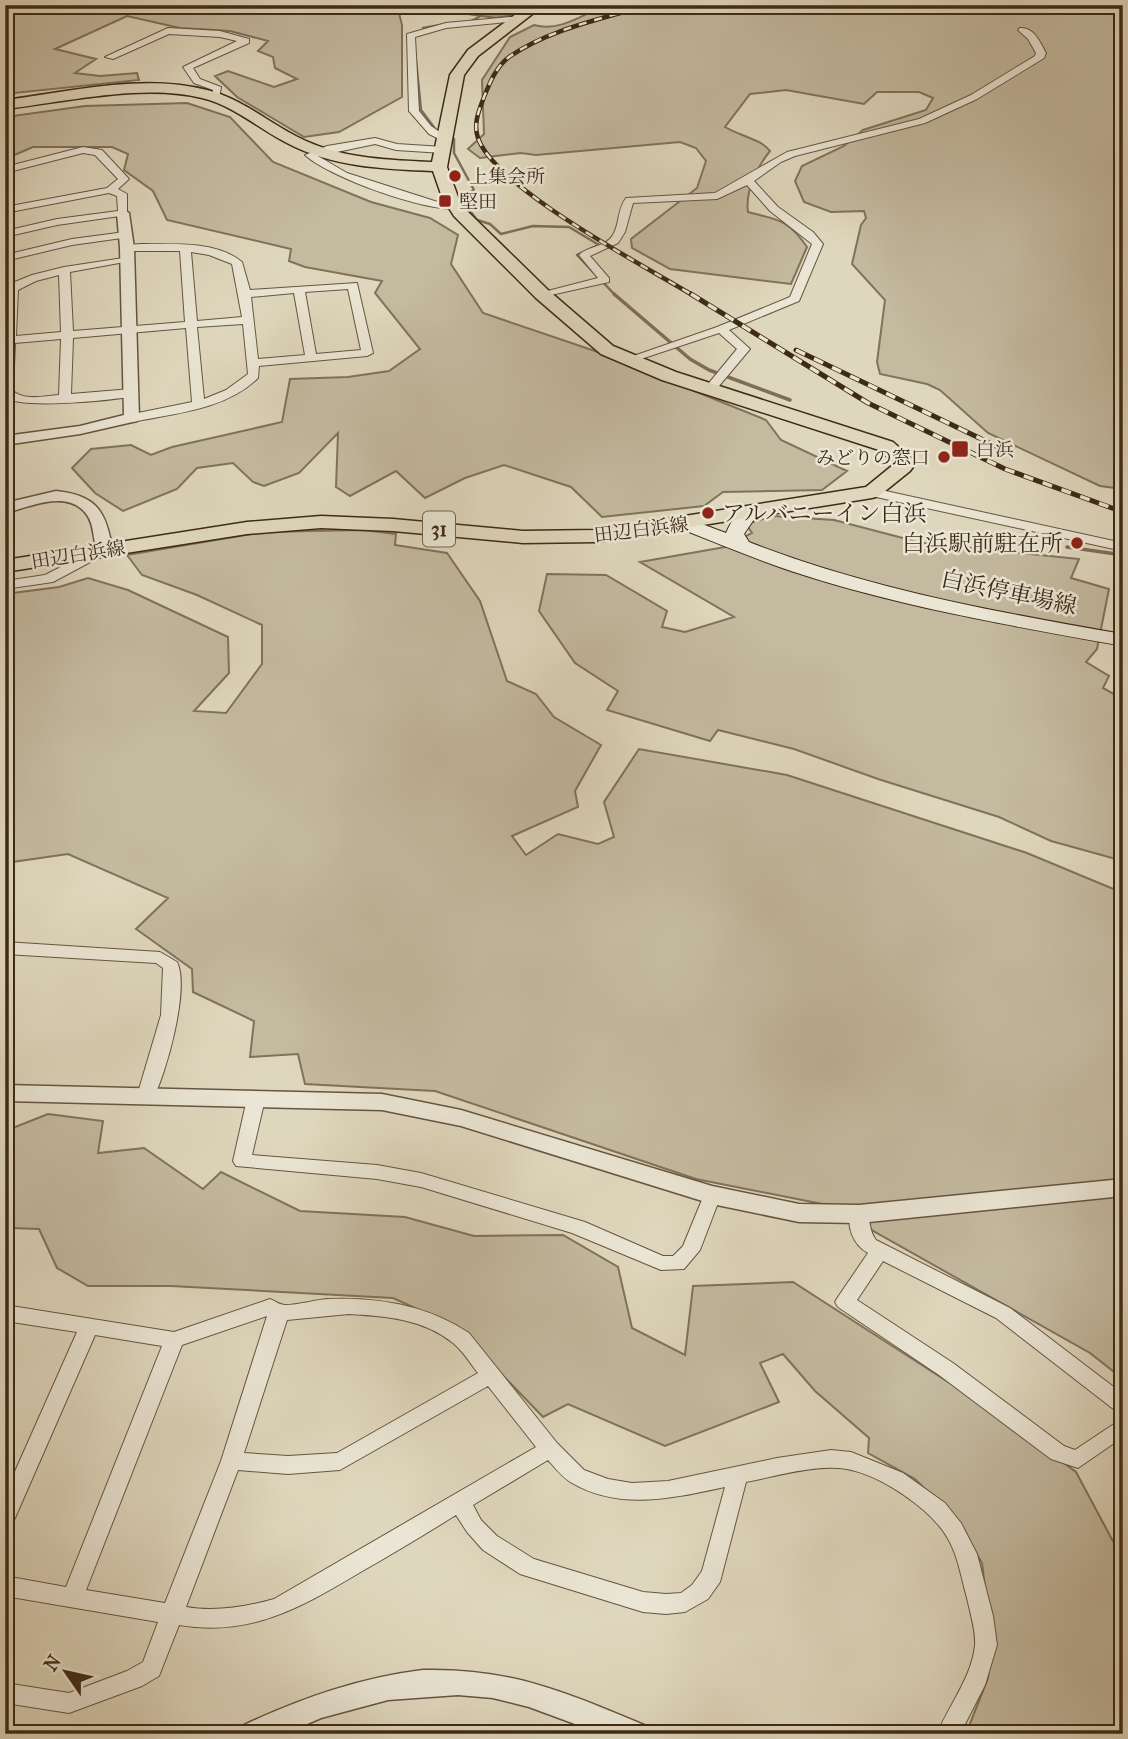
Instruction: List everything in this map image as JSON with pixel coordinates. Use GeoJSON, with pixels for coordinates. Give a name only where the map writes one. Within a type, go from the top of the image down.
{"type":"FeatureCollection","features":[{"type":"Feature","properties":{"kind":"main road"},"geometry":{"type":"LineString","coordinates":[[5,105],[146,90],[182,90],[216,97],[236,105],[300,144],[318,151],[377,163],[442,152],[457,75],[473,53],[537,5]]}},
{"type":"Feature","properties":{"kind":"main road","name":"田辺白浜線"},"geometry":{"type":"LineString","coordinates":[[5,566],[247,527],[321,522],[536,537],[597,536],[686,524],[872,492],[903,467],[902,459],[886,446],[718,380],[628,360],[607,350],[542,294],[455,206],[442,152]]}},
{"type":"Feature","properties":{"kind":"main road"},"geometry":{"type":"LineString","coordinates":[[741,546],[735,534],[741,521],[750,512]]}},
{"type":"Feature","properties":{"kind":"main road","name":"白浜停車場線"},"geometry":{"type":"LineString","coordinates":[[686,524],[802,568],[851,582],[956,607],[1123,640]]}},
{"type":"Feature","properties":{"kind":"street"},"geometry":{"type":"LineString","coordinates":[[442,152],[438,138],[418,119],[414,111],[410,36],[417,31],[519,18]]}},
{"type":"Feature","properties":{"kind":"street"},"geometry":{"type":"LineString","coordinates":[[542,294],[604,280],[584,255],[614,242],[620,231],[625,206],[630,200],[717,196],[791,154],[922,121],[974,97],[1039,58],[1040,47],[1023,30]]}},
{"type":"Feature","properties":{"kind":"street"},"geometry":{"type":"LineString","coordinates":[[110,57],[167,31],[220,34],[246,41],[188,68],[197,81],[218,89],[216,97]]}},
{"type":"Feature","properties":{"kind":"street"},"geometry":{"type":"LineString","coordinates":[[5,170],[83,150],[98,152],[124,179],[110,190],[5,210]]}},
{"type":"Feature","properties":{"kind":"street"},"geometry":{"type":"LineString","coordinates":[[318,151],[310,155],[343,176],[443,207],[455,206]]}},
{"type":"Feature","properties":{"kind":"street"},"geometry":{"type":"LineString","coordinates":[[628,360],[721,329],[795,299],[818,244],[809,234],[774,209],[748,180]]}},
{"type":"Feature","properties":{"kind":"street"},"geometry":{"type":"LineString","coordinates":[[110,190],[122,194],[132,418]]}},
{"type":"Feature","properties":{"kind":"street"},"geometry":{"type":"LineString","coordinates":[[5,234],[57,222],[122,214]]}},
{"type":"Feature","properties":{"kind":"street"},"geometry":{"type":"LineString","coordinates":[[5,258],[72,242],[186,249],[223,255],[237,262],[245,294],[254,375],[247,383],[230,393],[198,403],[80,430],[5,441]]}},
{"type":"Feature","properties":{"kind":"street"},"geometry":{"type":"LineString","coordinates":[[126,247],[64,270],[33,278],[9,290],[6,392],[14,398],[29,401],[131,393]]}},
{"type":"Feature","properties":{"kind":"street"},"geometry":{"type":"LineString","coordinates":[[186,249],[198,403]]}},
{"type":"Feature","properties":{"kind":"street"},"geometry":{"type":"LineString","coordinates":[[64,270],[67,335],[65,398]]}},
{"type":"Feature","properties":{"kind":"street"},"geometry":{"type":"LineString","coordinates":[[245,294],[353,285],[367,353],[252,363]]}},
{"type":"Feature","properties":{"kind":"street"},"geometry":{"type":"LineString","coordinates":[[299,289],[311,358]]}},
{"type":"Feature","properties":{"kind":"street"},"geometry":{"type":"LineString","coordinates":[[7,340],[246,320]]}},
{"type":"Feature","properties":{"kind":"street"},"geometry":{"type":"LineString","coordinates":[[718,380],[744,349],[721,329]]}},
{"type":"Feature","properties":{"kind":"street"},"geometry":{"type":"LineString","coordinates":[[872,492],[1123,547]]}},
{"type":"Feature","properties":{"kind":"street"},"geometry":{"type":"LineString","coordinates":[[5,508],[38,496],[76,498],[95,513],[104,536],[104,548],[48,579],[5,585]]}},
{"type":"Feature","properties":{"kind":"street"},"geometry":{"type":"LineString","coordinates":[[5,948],[159,958],[171,966],[173,980],[164,1042],[146,1096]]}},
{"type":"Feature","properties":{"kind":"street"},"geometry":{"type":"LineString","coordinates":[[5,1093],[382,1102],[461,1118],[712,1195],[799,1213],[859,1214],[1123,1187]]}},
{"type":"Feature","properties":{"kind":"street"},"geometry":{"type":"LineString","coordinates":[[256,1099],[242,1161],[377,1172],[421,1181],[578,1227],[661,1263],[677,1264],[691,1250],[712,1195]]}},
{"type":"Feature","properties":{"kind":"street"},"geometry":{"type":"LineString","coordinates":[[859,1214],[860,1233],[869,1245],[1003,1313],[1123,1405]]}},
{"type":"Feature","properties":{"kind":"street"},"geometry":{"type":"LineString","coordinates":[[879,1251],[845,1303],[946,1369],[1058,1453],[1078,1460],[1123,1426]]}},
{"type":"Feature","properties":{"kind":"street"},"geometry":{"type":"LineString","coordinates":[[279,1314],[315,1306],[413,1314],[450,1329],[550,1449],[577,1476],[606,1488],[632,1492],[668,1490],[831,1459],[850,1461],[896,1479],[938,1509],[954,1529],[966,1554],[982,1616],[986,1645],[982,1663],[974,1685],[948,1734]]}},
{"type":"Feature","properties":{"kind":"street"},"geometry":{"type":"LineString","coordinates":[[5,1313],[174,1340],[270,1307],[279,1314]]}},
{"type":"Feature","properties":{"kind":"street"},"geometry":{"type":"LineString","coordinates":[[5,1693],[69,1703],[134,1679],[151,1669],[231,1461],[279,1314]]}},
{"type":"Feature","properties":{"kind":"street"},"geometry":{"type":"LineString","coordinates":[[5,1518],[89,1326]]}},
{"type":"Feature","properties":{"kind":"street"},"geometry":{"type":"LineString","coordinates":[[72,1599],[174,1340]]}},
{"type":"Feature","properties":{"kind":"street"},"geometry":{"type":"LineString","coordinates":[[231,1461],[288,1465],[340,1461],[491,1375]]}},
{"type":"Feature","properties":{"kind":"street"},"geometry":{"type":"LineString","coordinates":[[5,1586],[200,1619],[227,1619],[279,1607],[550,1449]]}},
{"type":"Feature","properties":{"kind":"street"},"geometry":{"type":"LineString","coordinates":[[460,1503],[474,1526],[490,1543],[528,1567],[643,1602],[666,1604],[685,1602],[700,1592],[712,1575],[738,1475]]}},
{"type":"Feature","properties":{"kind":"street"},"geometry":{"type":"LineString","coordinates":[[254,1734],[355,1693],[403,1684],[448,1681],[528,1693],[634,1734]]}},
{"type":"Feature","properties":{"kind":"shaded area"},"geometry":{"type":"Polygon","coordinates":[[[5,5],[397,5],[402,25],[402,97],[339,132],[304,137],[237,97],[215,76],[228,71],[274,87],[297,79],[275,68],[273,57],[258,51],[268,41],[230,31],[180,28],[127,16],[55,49],[96,59],[75,73],[100,76],[137,73],[139,80],[5,94],[5,5]]]}},
{"type":"Feature","properties":{"kind":"shaded area"},"geometry":{"type":"Polygon","coordinates":[[[403,5],[530,5],[515,15],[496,18],[403,5]]]}},
{"type":"Feature","properties":{"kind":"shaded area"},"geometry":{"type":"Polygon","coordinates":[[[547,5],[1123,5],[1123,489],[1100,486],[988,433],[940,390],[927,384],[880,374],[877,362],[885,300],[852,264],[861,225],[866,218],[864,211],[831,212],[804,202],[795,181],[802,166],[844,146],[863,130],[926,110],[933,98],[919,92],[877,92],[864,104],[786,90],[750,94],[725,127],[756,141],[770,151],[753,180],[748,196],[748,212],[782,222],[794,231],[807,247],[791,284],[670,269],[632,248],[631,239],[697,188],[706,161],[696,148],[680,142],[480,158],[468,149],[484,134],[482,80],[510,37],[534,25],[557,26],[593,11],[547,5]]]}},
{"type":"Feature","properties":{"kind":"shaded area"},"geometry":{"type":"Polygon","coordinates":[[[187,103],[230,117],[273,162],[371,202],[430,218],[458,235],[451,264],[483,313],[595,351],[766,420],[781,440],[847,471],[822,490],[723,492],[704,506],[602,517],[571,487],[504,465],[465,478],[425,498],[396,471],[350,496],[336,487],[338,433],[299,473],[264,486],[253,482],[233,463],[197,468],[177,489],[123,511],[95,493],[72,468],[91,449],[131,445],[151,455],[172,447],[282,422],[290,379],[348,377],[389,371],[420,349],[375,293],[382,281],[305,267],[289,261],[291,249],[167,220],[153,191],[124,170],[128,154],[112,147],[33,147],[5,159],[5,117],[85,106],[187,103]]]}},
{"type":"Feature","properties":{"kind":"shaded area"},"geometry":{"type":"Polygon","coordinates":[[[773,516],[834,520],[922,543],[1079,559],[1071,578],[1109,589],[1097,649],[1086,662],[1109,676],[1103,688],[1123,699],[1123,861],[1051,841],[999,817],[794,749],[718,730],[710,741],[607,710],[618,691],[575,663],[539,611],[547,574],[606,575],[667,611],[662,627],[685,632],[734,617],[640,562],[725,547],[752,533],[746,524],[773,516]]]}},
{"type":"Feature","properties":{"kind":"shaded area"},"geometry":{"type":"Polygon","coordinates":[[[363,530],[396,534],[395,545],[447,553],[480,601],[507,681],[536,694],[554,717],[601,745],[575,791],[578,807],[512,836],[526,855],[558,834],[598,844],[614,837],[604,802],[639,749],[787,775],[1027,853],[1123,893],[1123,1379],[1090,1353],[827,1205],[696,1179],[435,1091],[305,1084],[298,1054],[250,1057],[254,1021],[193,992],[192,969],[136,929],[168,898],[68,854],[5,863],[5,594],[59,587],[88,578],[128,590],[228,637],[229,673],[194,711],[226,713],[262,664],[262,625],[197,595],[142,575],[127,555],[264,532],[363,530]]]}},
{"type":"Feature","properties":{"kind":"shaded area"},"geometry":{"type":"Polygon","coordinates":[[[48,1114],[103,1121],[98,1153],[144,1148],[203,1189],[221,1172],[300,1211],[405,1217],[474,1236],[563,1235],[618,1267],[632,1328],[685,1355],[693,1286],[793,1282],[990,1409],[1076,1472],[1123,1560],[1123,1734],[966,1734],[988,1678],[992,1644],[982,1563],[956,1519],[915,1479],[868,1453],[869,1438],[815,1391],[783,1354],[760,1363],[779,1402],[665,1446],[568,1404],[543,1417],[455,1326],[393,1298],[171,1286],[88,1286],[57,1268],[39,1229],[10,1228],[5,1240],[5,1131],[48,1114]]]}},
{"type":"Feature","properties":{"kind":"waterway"},"geometry":{"type":"LineString","coordinates":[[471,21],[483,15]]}},
{"type":"Feature","properties":{"kind":"waterway"},"geometry":{"type":"LineString","coordinates":[[423,28],[452,23]]}},
{"type":"Feature","properties":{"kind":"waterway"},"geometry":{"type":"LineString","coordinates":[[416,61],[421,110],[439,134]]}},
{"type":"Feature","properties":{"kind":"waterway"},"geometry":{"type":"LineString","coordinates":[[454,139],[454,153],[474,190],[461,199],[477,220],[490,224],[501,234],[533,226],[569,227],[599,245],[577,255],[615,294]]}},
{"type":"Feature","properties":{"kind":"waterway"},"geometry":{"type":"LineString","coordinates":[[615,294],[690,359],[709,370],[790,400]]}},
{"type":"Feature","properties":{"kind":"waterway"},"geometry":{"type":"LineString","coordinates":[[1067,547],[1123,555]]}},
{"type":"Feature","properties":{"kind":"railway"},"geometry":{"type":"LineString","coordinates":[[648,5],[558,32],[509,57],[497,70],[489,86],[480,107],[476,128],[478,138],[490,158],[512,180],[574,224],[694,296]]}},
{"type":"Feature","properties":{"kind":"railway"},"geometry":{"type":"LineString","coordinates":[[691,294],[868,403],[1005,469],[1123,512]]}},
{"type":"Feature","properties":{"kind":"railway"},"geometry":{"type":"LineString","coordinates":[[796,350],[996,446]]}},
{"type":"Feature","properties":{"kind":"place","name":"上集会所"},"geometry":{"type":"Point","coordinates":[455,176]}},
{"type":"Feature","properties":{"kind":"place","name":"堅田"},"geometry":{"type":"Point","coordinates":[445,201]}},
{"type":"Feature","properties":{"kind":"place","name":"白浜"},"geometry":{"type":"Point","coordinates":[960,449]}},
{"type":"Feature","properties":{"kind":"place","name":"みどりの窓口"},"geometry":{"type":"Point","coordinates":[944,457]}},
{"type":"Feature","properties":{"kind":"place","name":"アルバニーイン白浜"},"geometry":{"type":"Point","coordinates":[708,513]}},
{"type":"Feature","properties":{"kind":"place","name":"白浜駅前駐在所"},"geometry":{"type":"Point","coordinates":[1077,543]}}]}
